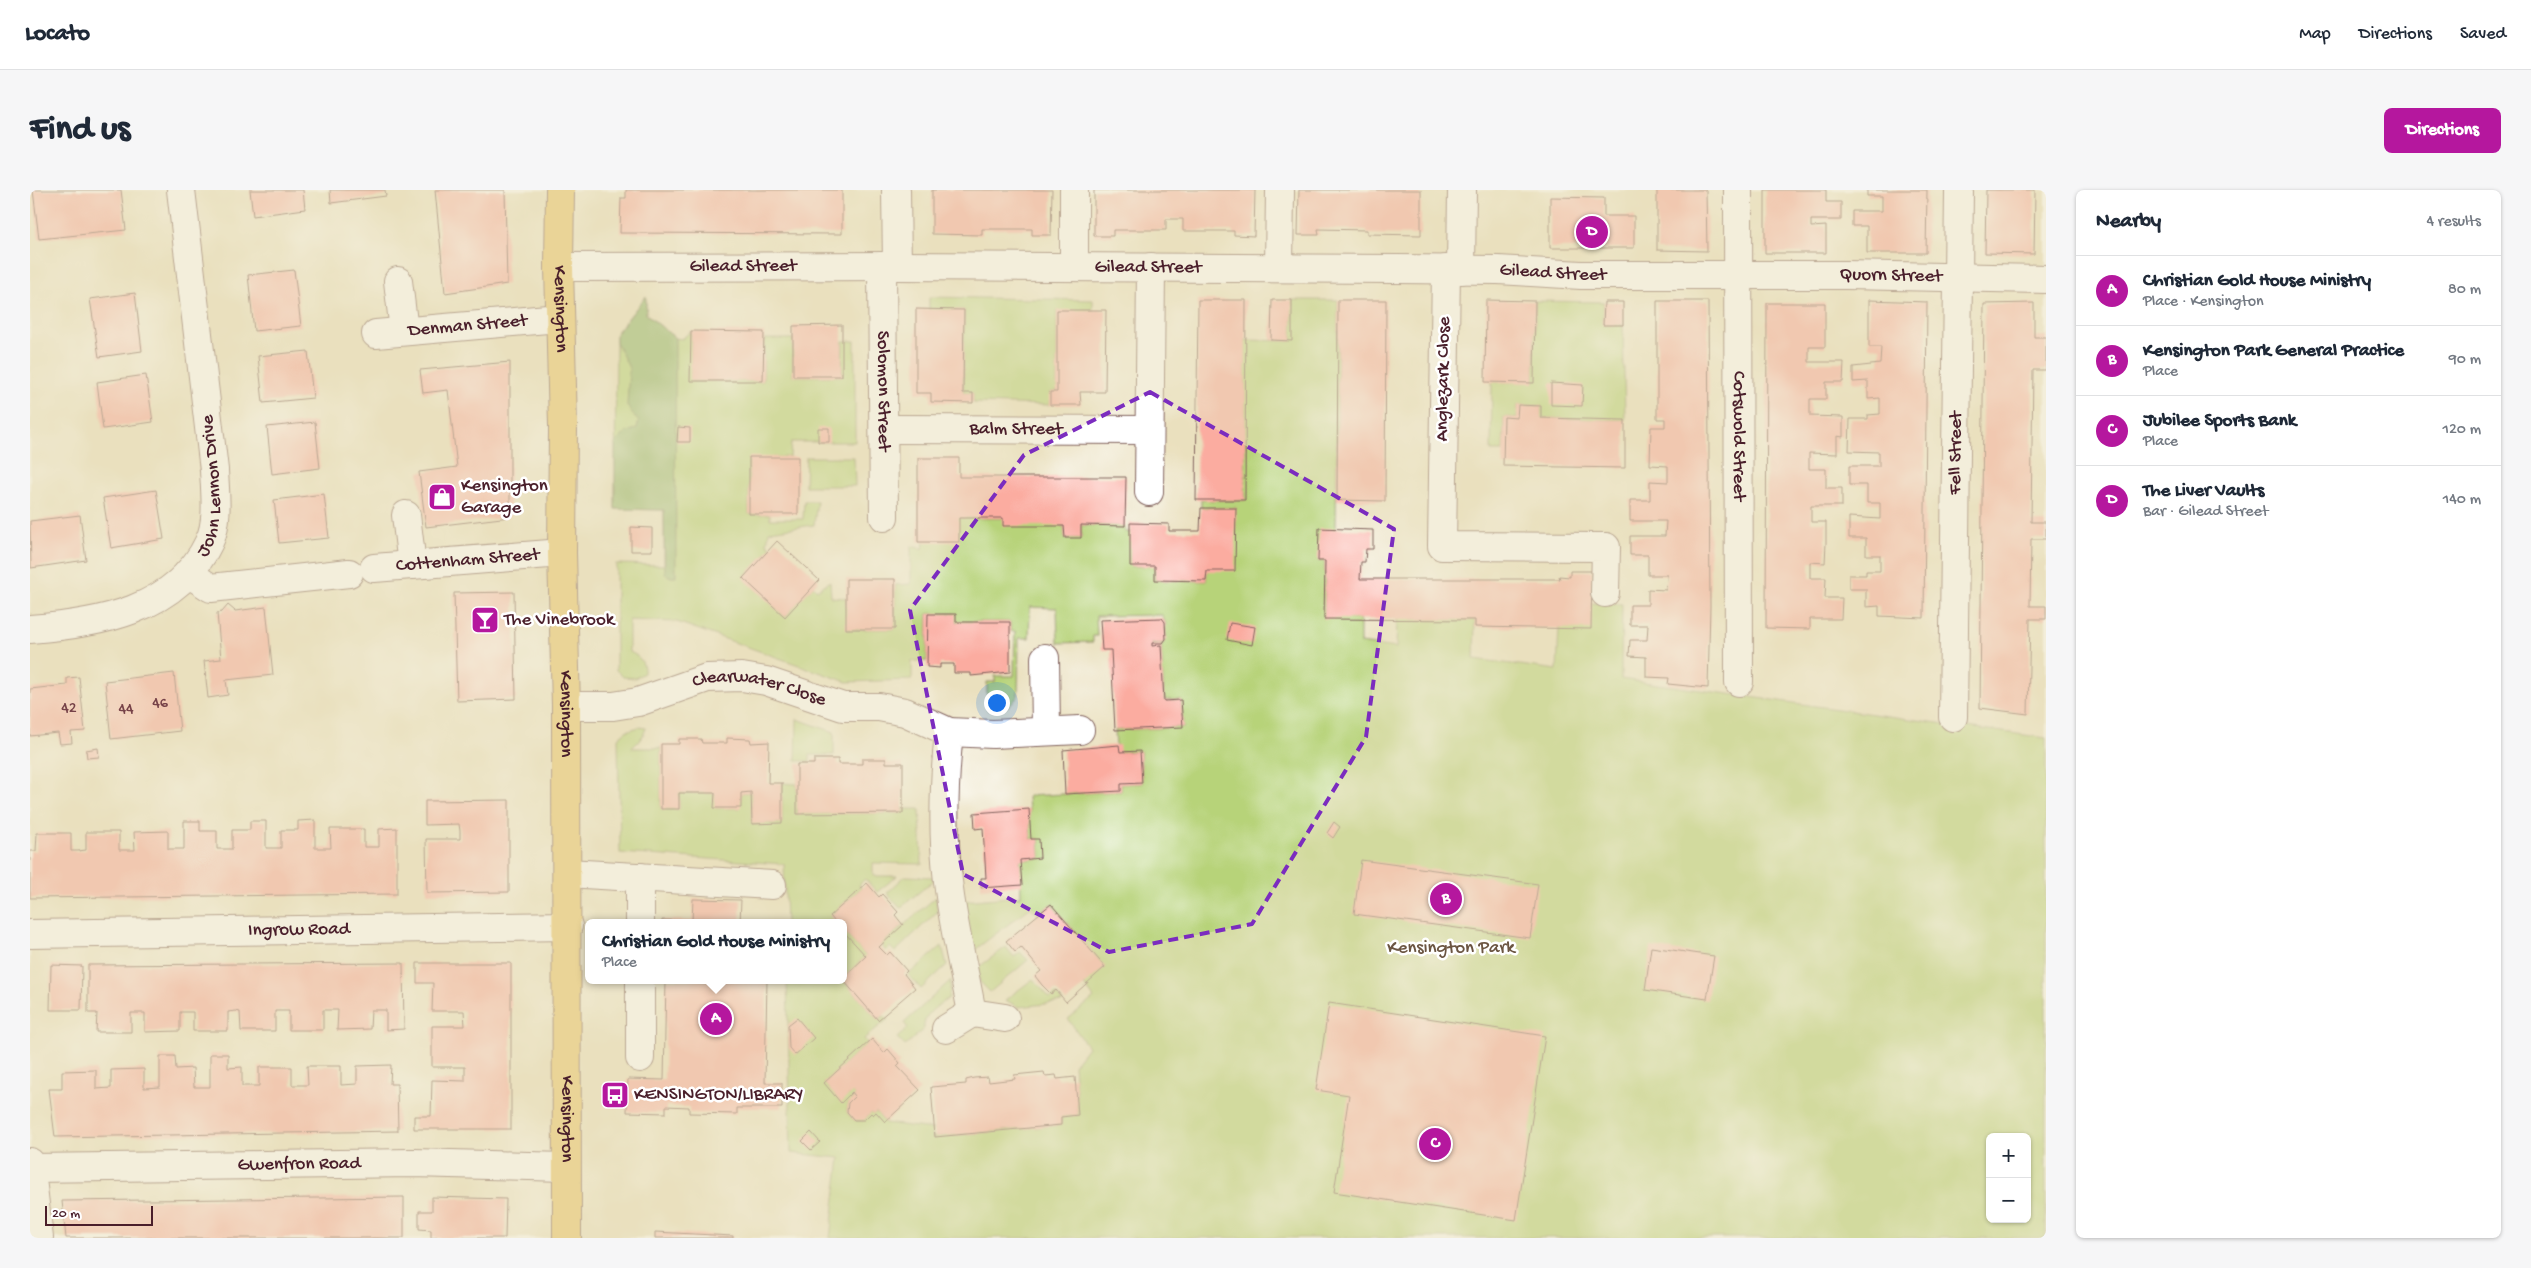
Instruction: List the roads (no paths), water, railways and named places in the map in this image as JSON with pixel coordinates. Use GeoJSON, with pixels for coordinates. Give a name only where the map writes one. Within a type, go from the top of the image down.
{"type":"FeatureCollection","features":[{"type":"Feature","properties":{"kind":"main road","name":"Kensington"},"geometry":{"type":"LineString","coordinates":[[560,190],[559,267],[563,426],[562,553],[566,706],[568,926],[565,1166],[567,1238]]}},
{"type":"Feature","properties":{"kind":"street","name":"John Lennon Drive"},"geometry":{"type":"LineString","coordinates":[[30,629],[92,622],[136,610],[170,590],[188,573],[210,541],[216,508],[214,470],[181,190]]}},
{"type":"Feature","properties":{"kind":"street","name":"Solomon Street"},"geometry":{"type":"LineString","coordinates":[[884,517],[889,266],[896,190]]}},
{"type":"Feature","properties":{"kind":"street"},"geometry":{"type":"LineString","coordinates":[[1074,190],[1074,267]]}},
{"type":"Feature","properties":{"kind":"street"},"geometry":{"type":"LineString","coordinates":[[1279,268],[1280,190]]}},
{"type":"Feature","properties":{"kind":"street","name":"Anglezark Close"},"geometry":{"type":"LineString","coordinates":[[1462,190],[1453,270],[1442,546],[1606,547],[1605,593]]}},
{"type":"Feature","properties":{"kind":"street","name":"Cotswold Street"},"geometry":{"type":"LineString","coordinates":[[1738,190],[1739,682]]}},
{"type":"Feature","properties":{"kind":"street","name":"Fell Street"},"geometry":{"type":"LineString","coordinates":[[1953,717],[1959,190]]}},
{"type":"Feature","properties":{"kind":"street","name":"Gilead Street"},"geometry":{"type":"LineString","coordinates":[[559,267],[1151,267],[1453,270],[1581,275],[1738,275]]}},
{"type":"Feature","properties":{"kind":"street"},"geometry":{"type":"LineString","coordinates":[[1149,492],[1151,267]]}},
{"type":"Feature","properties":{"kind":"street","name":"Quorn Street"},"geometry":{"type":"LineString","coordinates":[[1738,275],[1958,276],[2046,279]]}},
{"type":"Feature","properties":{"kind":"street"},"geometry":{"type":"LineString","coordinates":[[398,281],[404,331]]}},
{"type":"Feature","properties":{"kind":"street","name":"Denman Street"},"geometry":{"type":"LineString","coordinates":[[376,334],[560,318]]}},
{"type":"Feature","properties":{"kind":"street","name":"Balm Street"},"geometry":{"type":"LineString","coordinates":[[885,429],[1149,430]]}},
{"type":"Feature","properties":{"kind":"street"},"geometry":{"type":"LineString","coordinates":[[406,515],[412,565]]}},
{"type":"Feature","properties":{"kind":"street","name":"Cottenham Street"},"geometry":{"type":"LineString","coordinates":[[188,573],[211,588],[412,565],[562,553]]}},
{"type":"Feature","properties":{"kind":"street"},"geometry":{"type":"LineString","coordinates":[[1045,658],[1046,731]]}},
{"type":"Feature","properties":{"kind":"street","name":"Clearwater Close"},"geometry":{"type":"LineString","coordinates":[[566,706],[613,706],[638,702],[707,678],[742,677],[766,681],[843,707],[880,707],[905,712],[949,732],[993,734],[1080,730]]}},
{"type":"Feature","properties":{"kind":"street"},"geometry":{"type":"LineString","coordinates":[[949,732],[944,779],[948,879],[955,931],[972,1013]]}},
{"type":"Feature","properties":{"kind":"street"},"geometry":{"type":"LineString","coordinates":[[567,873],[772,885]]}},
{"type":"Feature","properties":{"kind":"street"},"geometry":{"type":"LineString","coordinates":[[640,877],[640,919]]}},
{"type":"Feature","properties":{"kind":"street","name":"Ingrow Road"},"geometry":{"type":"LineString","coordinates":[[30,934],[568,926]]}},
{"type":"Feature","properties":{"kind":"street"},"geometry":{"type":"LineString","coordinates":[[640,984],[640,1058]]}},
{"type":"Feature","properties":{"kind":"street"},"geometry":{"type":"LineString","coordinates":[[946,1029],[972,1013],[1005,1018]]}},
{"type":"Feature","properties":{"kind":"street"},"geometry":{"type":"LineString","coordinates":[[30,1162],[39,1238]]}},
{"type":"Feature","properties":{"kind":"street","name":"Gwenfron Road"},"geometry":{"type":"LineString","coordinates":[[31,1168],[413,1163],[565,1166]]}},
{"type":"Feature","properties":{"kind":"place","name":"The Liver Vaults"},"geometry":{"type":"Point","coordinates":[1592,232]}},
{"type":"Feature","properties":{"kind":"place","name":"Kensington Garage"},"geometry":{"type":"Point","coordinates":[442,497]}},
{"type":"Feature","properties":{"kind":"place","name":"The Vinebrook"},"geometry":{"type":"Point","coordinates":[485,620]}},
{"type":"Feature","properties":{"kind":"place","name":"Kensington Park General Practice"},"geometry":{"type":"Point","coordinates":[1446,899]}},
{"type":"Feature","properties":{"kind":"place","name":"Christian Gold House Ministry"},"geometry":{"type":"Point","coordinates":[716,1019]}},
{"type":"Feature","properties":{"kind":"place","name":"KENSINGTON/LIBRARY"},"geometry":{"type":"Point","coordinates":[615,1095]}},
{"type":"Feature","properties":{"kind":"place","name":"Jubilee Sports Bank"},"geometry":{"type":"Point","coordinates":[1435,1144]}},
{"type":"Feature","properties":{"kind":"park label","name":"Kensington Park"},"geometry":{"type":"Point","coordinates":[1451,948]}}]}
